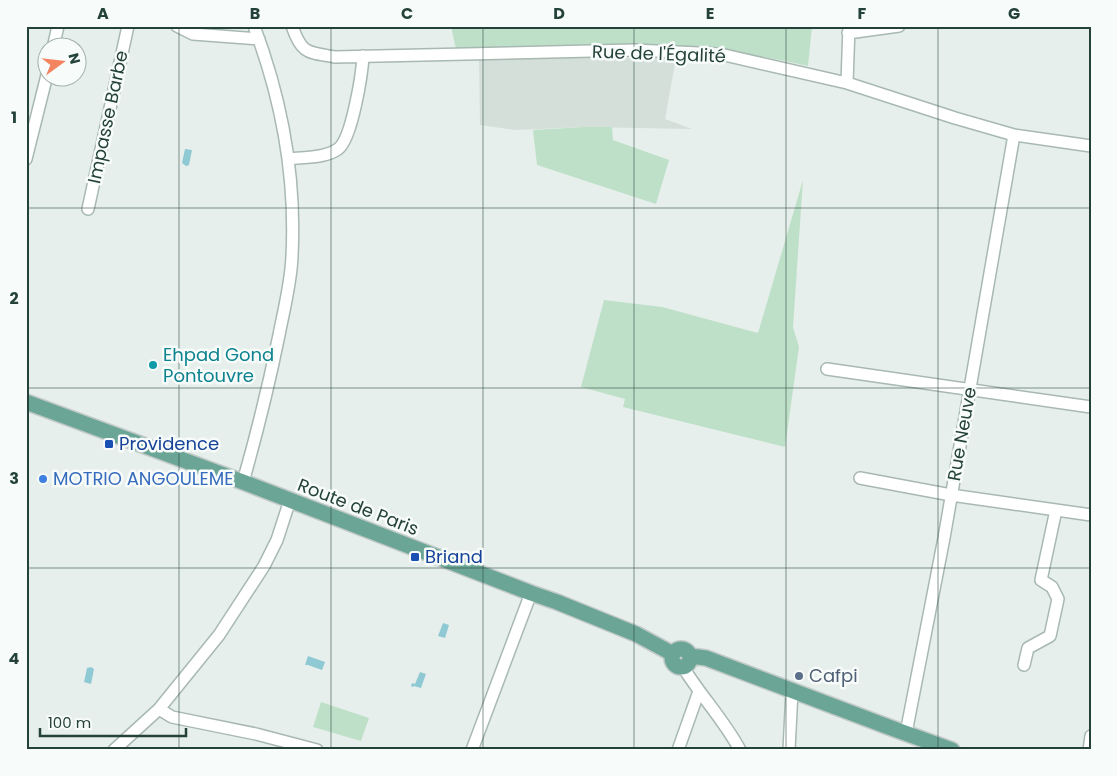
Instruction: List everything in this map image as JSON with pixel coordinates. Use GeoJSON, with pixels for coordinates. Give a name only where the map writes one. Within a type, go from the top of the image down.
{"type":"FeatureCollection","features":[{"type":"Feature","properties":{"kind":"main road","name":"Route de Paris"},"geometry":{"type":"LineString","coordinates":[[26,402],[243,482],[531,594],[557,602],[636,634],[673,654],[681,648],[686,650],[687,661]]}},
{"type":"Feature","properties":{"kind":"main road"},"geometry":{"type":"LineString","coordinates":[[687,661],[706,658],[952,750]]}},
{"type":"Feature","properties":{"kind":"street","name":"Impasse Barbe"},"geometry":{"type":"LineString","coordinates":[[88,209],[128,26]]}},
{"type":"Feature","properties":{"kind":"street"},"geometry":{"type":"LineString","coordinates":[[177,26],[193,34],[259,39]]}},
{"type":"Feature","properties":{"kind":"street"},"geometry":{"type":"LineString","coordinates":[[243,482],[260,425],[290,281],[293,227],[289,158],[280,115],[254,26]]}},
{"type":"Feature","properties":{"kind":"street","name":"Rue de l'Égalité"},"geometry":{"type":"LineString","coordinates":[[292,26],[300,46],[311,53],[335,57],[634,50],[720,54],[847,83],[1014,135],[1091,146]]}},
{"type":"Feature","properties":{"kind":"street"},"geometry":{"type":"LineString","coordinates":[[847,83],[848,30],[899,26]]}},
{"type":"Feature","properties":{"kind":"street"},"geometry":{"type":"LineString","coordinates":[[289,158],[331,153],[343,144],[361,83],[363,56]]}},
{"type":"Feature","properties":{"kind":"street"},"geometry":{"type":"LineString","coordinates":[[26,159],[44,88]]}},
{"type":"Feature","properties":{"kind":"street","name":"Rue Neuve"},"geometry":{"type":"LineString","coordinates":[[906,733],[951,495],[1014,135]]}},
{"type":"Feature","properties":{"kind":"street"},"geometry":{"type":"LineString","coordinates":[[828,369],[1091,407]]}},
{"type":"Feature","properties":{"kind":"street"},"geometry":{"type":"LineString","coordinates":[[860,478],[951,495],[1091,515]]}},
{"type":"Feature","properties":{"kind":"street"},"geometry":{"type":"LineString","coordinates":[[114,750],[159,709],[219,635],[264,566],[277,540],[288,500]]}},
{"type":"Feature","properties":{"kind":"street"},"geometry":{"type":"LineString","coordinates":[[1024,665],[1028,648],[1050,636],[1058,599],[1052,587],[1041,580],[1056,510]]}},
{"type":"Feature","properties":{"kind":"street"},"geometry":{"type":"LineString","coordinates":[[472,750],[531,594]]}},
{"type":"Feature","properties":{"kind":"street"},"geometry":{"type":"LineString","coordinates":[[687,661],[699,691],[721,720],[740,750]]}},
{"type":"Feature","properties":{"kind":"street"},"geometry":{"type":"LineString","coordinates":[[678,750],[699,691]]}},
{"type":"Feature","properties":{"kind":"street"},"geometry":{"type":"LineString","coordinates":[[789,750],[792,691]]}},
{"type":"Feature","properties":{"kind":"street"},"geometry":{"type":"LineString","coordinates":[[159,709],[172,717],[256,734],[279,745],[317,750]]}},
{"type":"Feature","properties":{"kind":"street"},"geometry":{"type":"LineString","coordinates":[[1089,750],[1091,736]]}},
{"type":"Feature","properties":{"kind":"shaded area"},"geometry":{"type":"Polygon","coordinates":[[[479,58],[676,58],[665,119],[692,129],[584,127],[516,130],[480,125],[479,58]]]}},
{"type":"Feature","properties":{"kind":"green space"},"geometry":{"type":"Polygon","coordinates":[[[451,26],[812,26],[808,66],[733,52],[657,45],[456,49],[451,26]]]}},
{"type":"Feature","properties":{"kind":"green space"},"geometry":{"type":"Polygon","coordinates":[[[612,127],[613,140],[669,160],[656,204],[537,165],[533,130],[612,127]]]}},
{"type":"Feature","properties":{"kind":"green space"},"geometry":{"type":"Polygon","coordinates":[[[803,180],[793,327],[799,347],[785,447],[623,407],[625,399],[581,387],[604,300],[662,307],[758,333],[803,180]]]}},
{"type":"Feature","properties":{"kind":"green space"},"geometry":{"type":"Polygon","coordinates":[[[321,702],[369,718],[361,741],[313,727],[321,702]]]}},
{"type":"Feature","properties":{"kind":"water"},"geometry":{"type":"Polygon","coordinates":[[[185,149],[192,150],[189,165],[186,166],[182,163],[185,149]]]}},
{"type":"Feature","properties":{"kind":"water"},"geometry":{"type":"Polygon","coordinates":[[[443,623],[449,625],[445,638],[438,636],[443,623]]]}},
{"type":"Feature","properties":{"kind":"water"},"geometry":{"type":"Polygon","coordinates":[[[308,656],[325,662],[322,670],[305,665],[308,656]]]}},
{"type":"Feature","properties":{"kind":"water"},"geometry":{"type":"Polygon","coordinates":[[[91,667],[94,669],[91,684],[84,682],[87,668],[91,667]]]}},
{"type":"Feature","properties":{"kind":"water"},"geometry":{"type":"Polygon","coordinates":[[[420,672],[426,674],[421,688],[411,686],[412,683],[415,684],[420,672]]]}},
{"type":"Feature","properties":{"kind":"place","name":"Ehpad Gond Pontouvre"},"geometry":{"type":"Point","coordinates":[153,365]}},
{"type":"Feature","properties":{"kind":"place","name":"Providence"},"geometry":{"type":"Point","coordinates":[109,444]}},
{"type":"Feature","properties":{"kind":"place","name":"MOTRIO ANGOULEME"},"geometry":{"type":"Point","coordinates":[43,479]}},
{"type":"Feature","properties":{"kind":"place","name":"Briand"},"geometry":{"type":"Point","coordinates":[415,557]}},
{"type":"Feature","properties":{"kind":"place","name":"Cafpi"},"geometry":{"type":"Point","coordinates":[799,676]}}]}
